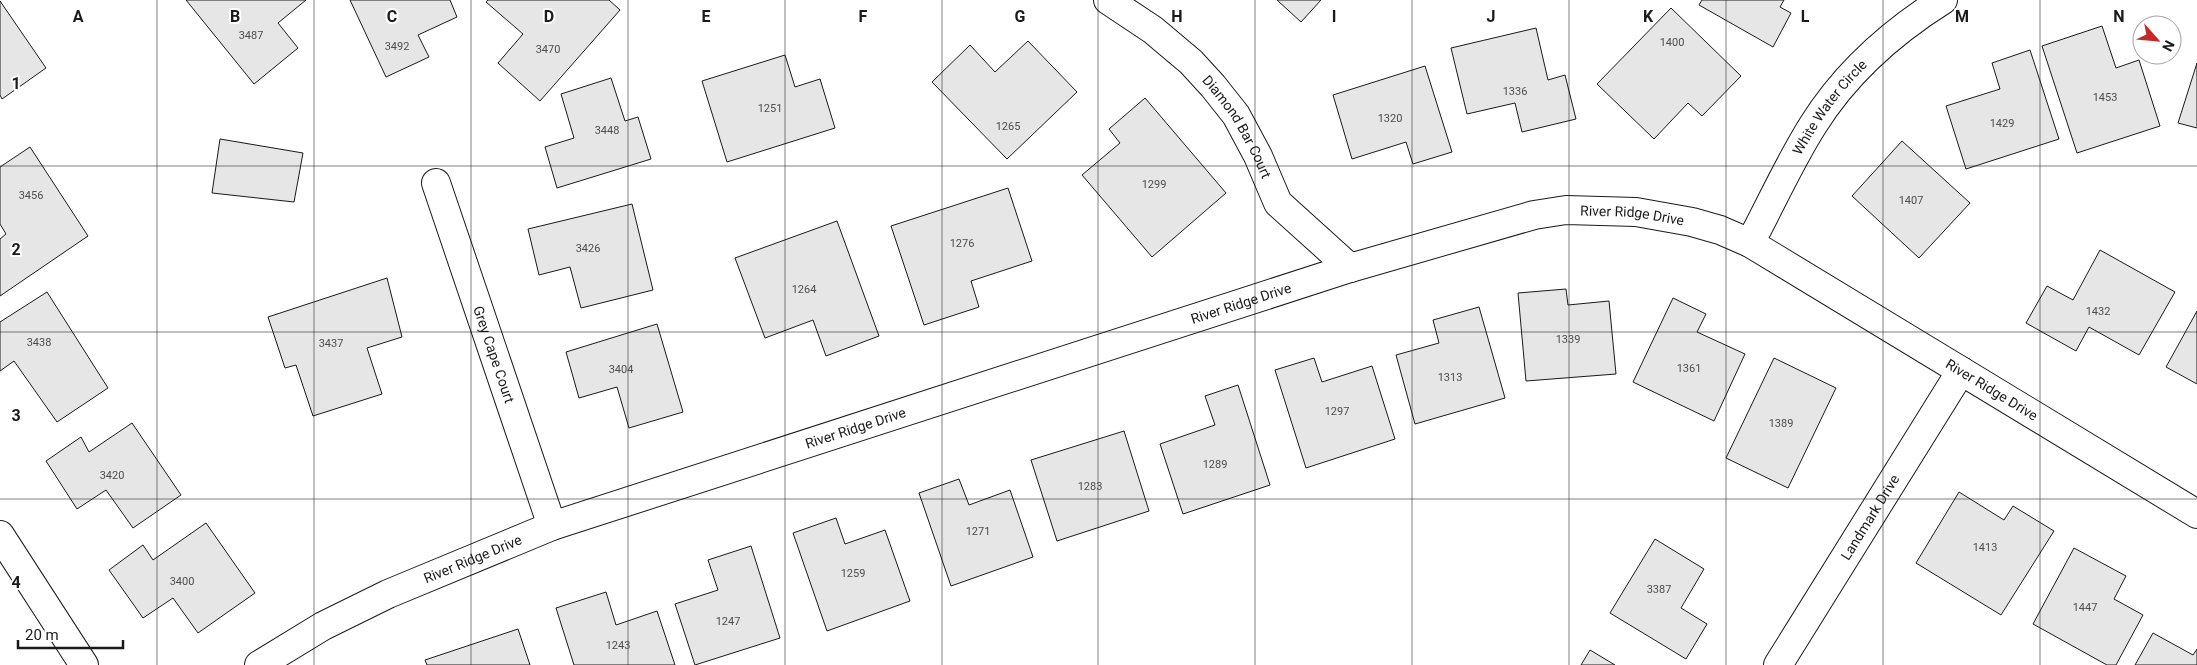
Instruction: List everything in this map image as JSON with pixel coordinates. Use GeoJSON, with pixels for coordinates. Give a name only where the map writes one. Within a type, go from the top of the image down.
{"type":"FeatureCollection","features":[{"type":"Feature","properties":{"kind":"street","name":"Diamond Bar Court"},"geometry":{"type":"LineString","coordinates":[[1108,0],[1153,30],[1191,62],[1213,86],[1236,115],[1258,156],[1278,202],[1350,268]]}},
{"type":"Feature","properties":{"kind":"street","name":"White Water Circle"},"geometry":{"type":"LineString","coordinates":[[1750,243],[1812,126],[1831,100],[1885,42],[1912,20],[1943,0]]}},
{"type":"Feature","properties":{"kind":"street","name":"Grey Cape Court"},"geometry":{"type":"LineString","coordinates":[[436,183],[552,526]]}},
{"type":"Feature","properties":{"kind":"street","name":"River Ridge Drive"},"geometry":{"type":"LineString","coordinates":[[258,665],[323,626],[388,594],[552,526],[1350,268],[1534,215],[1566,210],[1598,210],[1665,216],[1720,230],[1750,243],[2197,514]]}},
{"type":"Feature","properties":{"kind":"street","name":"Landmark Drive"},"geometry":{"type":"LineString","coordinates":[[1778,665],[1961,370]]}},
{"type":"Feature","properties":{"kind":"street"},"geometry":{"type":"LineString","coordinates":[[0,535],[84,665]]}},
{"type":"Feature","properties":{"kind":"building"},"geometry":{"type":"Polygon","coordinates":[[[186,0],[306,0],[278,23],[298,48],[254,84],[186,0]]]}},
{"type":"Feature","properties":{"kind":"building"},"geometry":{"type":"Polygon","coordinates":[[[350,0],[450,0],[457,17],[418,35],[429,57],[386,77],[350,0]]]}},
{"type":"Feature","properties":{"kind":"building"},"geometry":{"type":"Polygon","coordinates":[[[488,0],[609,0],[620,10],[540,101],[498,63],[523,34],[486,2],[488,0]]]}},
{"type":"Feature","properties":{"kind":"building"},"geometry":{"type":"Polygon","coordinates":[[[1277,0],[1321,0],[1301,22],[1277,0]]]}},
{"type":"Feature","properties":{"kind":"building"},"geometry":{"type":"Polygon","coordinates":[[[1702,0],[1784,0],[1780,7],[1791,13],[1773,47],[1699,5],[1702,0]]]}},
{"type":"Feature","properties":{"kind":"building"},"geometry":{"type":"Polygon","coordinates":[[[0,1],[46,68],[2,99],[0,95],[0,1]]]}},
{"type":"Feature","properties":{"kind":"building"},"geometry":{"type":"Polygon","coordinates":[[[1671,8],[1741,76],[1702,116],[1688,103],[1654,139],[1597,84],[1671,8]]]}},
{"type":"Feature","properties":{"kind":"building"},"geometry":{"type":"Polygon","coordinates":[[[2102,26],[2116,68],[2132,62],[2132,65],[2141,65],[2160,126],[2077,153],[2042,46],[2102,26]]]}},
{"type":"Feature","properties":{"kind":"building"},"geometry":{"type":"Polygon","coordinates":[[[1536,28],[1548,80],[1565,75],[1576,119],[1522,132],[1515,103],[1467,114],[1451,48],[1536,28]]]}},
{"type":"Feature","properties":{"kind":"building"},"geometry":{"type":"Polygon","coordinates":[[[1028,41],[1077,92],[1007,159],[932,82],[970,45],[995,72],[1028,41]]]}},
{"type":"Feature","properties":{"kind":"building"},"geometry":{"type":"Polygon","coordinates":[[[2030,50],[2059,139],[1966,169],[1946,106],[2000,89],[1992,63],[2030,50]]]}},
{"type":"Feature","properties":{"kind":"building"},"geometry":{"type":"Polygon","coordinates":[[[785,55],[795,87],[820,79],[835,128],[727,162],[702,81],[785,55]]]}},
{"type":"Feature","properties":{"kind":"building"},"geometry":{"type":"Polygon","coordinates":[[[2197,63],[2197,128],[2178,123],[2197,63]]]}},
{"type":"Feature","properties":{"kind":"building"},"geometry":{"type":"Polygon","coordinates":[[[1425,66],[1452,152],[1413,164],[1406,142],[1352,159],[1333,95],[1425,66]]]}},
{"type":"Feature","properties":{"kind":"building"},"geometry":{"type":"Polygon","coordinates":[[[611,78],[625,121],[638,117],[651,159],[557,188],[545,147],[574,138],[561,94],[611,78]]]}},
{"type":"Feature","properties":{"kind":"building"},"geometry":{"type":"Polygon","coordinates":[[[1145,98],[1226,193],[1152,257],[1082,175],[1120,143],[1109,129],[1145,98]]]}},
{"type":"Feature","properties":{"kind":"building"},"geometry":{"type":"Polygon","coordinates":[[[220,139],[303,153],[294,202],[212,193],[220,139]]]}},
{"type":"Feature","properties":{"kind":"building"},"geometry":{"type":"Polygon","coordinates":[[[1902,141],[1970,203],[1919,258],[1852,196],[1902,141]]]}},
{"type":"Feature","properties":{"kind":"building"},"geometry":{"type":"Polygon","coordinates":[[[30,147],[88,236],[0,296],[0,239],[6,234],[0,224],[0,167],[30,147]]]}},
{"type":"Feature","properties":{"kind":"building"},"geometry":{"type":"Polygon","coordinates":[[[1008,188],[1032,261],[971,281],[979,307],[924,325],[891,226],[1008,188]]]}},
{"type":"Feature","properties":{"kind":"building"},"geometry":{"type":"Polygon","coordinates":[[[632,204],[653,290],[581,308],[570,267],[539,275],[528,229],[632,204]]]}},
{"type":"Feature","properties":{"kind":"building"},"geometry":{"type":"Polygon","coordinates":[[[837,221],[879,336],[826,356],[813,320],[765,338],[735,258],[837,221]]]}},
{"type":"Feature","properties":{"kind":"building"},"geometry":{"type":"Polygon","coordinates":[[[2100,250],[2175,292],[2139,355],[2089,327],[2076,351],[2026,323],[2047,286],[2073,300],[2100,250]]]}},
{"type":"Feature","properties":{"kind":"building"},"geometry":{"type":"Polygon","coordinates":[[[387,278],[402,337],[367,348],[382,394],[313,416],[296,365],[285,368],[268,317],[387,278]]]}},
{"type":"Feature","properties":{"kind":"building"},"geometry":{"type":"Polygon","coordinates":[[[1566,289],[1568,305],[1609,301],[1616,374],[1526,381],[1518,293],[1566,289]]]}},
{"type":"Feature","properties":{"kind":"building"},"geometry":{"type":"Polygon","coordinates":[[[47,292],[108,388],[57,422],[14,361],[0,371],[0,322],[47,292]]]}},
{"type":"Feature","properties":{"kind":"building"},"geometry":{"type":"Polygon","coordinates":[[[1673,298],[1706,314],[1697,332],[1745,354],[1714,421],[1633,382],[1673,298]]]}},
{"type":"Feature","properties":{"kind":"building"},"geometry":{"type":"Polygon","coordinates":[[[1479,307],[1505,398],[1415,424],[1396,355],[1439,343],[1433,320],[1479,307]]]}},
{"type":"Feature","properties":{"kind":"building"},"geometry":{"type":"Polygon","coordinates":[[[2197,311],[2197,384],[2166,367],[2197,311]]]}},
{"type":"Feature","properties":{"kind":"building"},"geometry":{"type":"Polygon","coordinates":[[[657,324],[683,412],[629,428],[617,387],[579,398],[566,352],[657,324]]]}},
{"type":"Feature","properties":{"kind":"building"},"geometry":{"type":"Polygon","coordinates":[[[1314,358],[1322,382],[1372,366],[1395,439],[1306,468],[1275,370],[1314,358]]]}},
{"type":"Feature","properties":{"kind":"building"},"geometry":{"type":"Polygon","coordinates":[[[1774,358],[1836,388],[1788,488],[1726,458],[1774,358]]]}},
{"type":"Feature","properties":{"kind":"building"},"geometry":{"type":"Polygon","coordinates":[[[1238,385],[1270,485],[1183,514],[1160,444],[1215,425],[1205,396],[1238,385]]]}},
{"type":"Feature","properties":{"kind":"building"},"geometry":{"type":"Polygon","coordinates":[[[132,423],[181,495],[133,528],[106,490],[77,509],[46,461],[81,437],[89,452],[132,423]]]}},
{"type":"Feature","properties":{"kind":"building"},"geometry":{"type":"Polygon","coordinates":[[[1124,431],[1149,511],[1057,541],[1031,460],[1124,431]]]}},
{"type":"Feature","properties":{"kind":"building"},"geometry":{"type":"Polygon","coordinates":[[[959,479],[969,505],[1010,490],[1033,557],[951,586],[919,493],[959,479]]]}},
{"type":"Feature","properties":{"kind":"building"},"geometry":{"type":"Polygon","coordinates":[[[1959,492],[2004,520],[2013,506],[2054,531],[2001,615],[1916,563],[1959,492]]]}},
{"type":"Feature","properties":{"kind":"building"},"geometry":{"type":"Polygon","coordinates":[[[836,518],[845,544],[885,530],[910,601],[827,631],[793,533],[836,518]]]}},
{"type":"Feature","properties":{"kind":"building"},"geometry":{"type":"Polygon","coordinates":[[[206,523],[255,593],[198,633],[173,598],[143,618],[109,570],[143,545],[153,560],[206,523]]]}},
{"type":"Feature","properties":{"kind":"building"},"geometry":{"type":"Polygon","coordinates":[[[1655,539],[1704,569],[1681,608],[1707,624],[1686,659],[1610,613],[1655,539]]]}},
{"type":"Feature","properties":{"kind":"building"},"geometry":{"type":"Polygon","coordinates":[[[751,546],[780,638],[695,665],[675,604],[718,590],[708,560],[751,546]]]}},
{"type":"Feature","properties":{"kind":"building"},"geometry":{"type":"Polygon","coordinates":[[[2074,548],[2126,576],[2114,599],[2143,615],[2116,665],[2107,665],[2033,624],[2074,548]]]}},
{"type":"Feature","properties":{"kind":"building"},"geometry":{"type":"Polygon","coordinates":[[[606,592],[616,625],[657,611],[675,665],[574,665],[556,608],[606,592]]]}},
{"type":"Feature","properties":{"kind":"building"},"geometry":{"type":"Polygon","coordinates":[[[518,629],[530,665],[427,665],[425,660],[518,629]]]}},
{"type":"Feature","properties":{"kind":"building"},"geometry":{"type":"Polygon","coordinates":[[[2153,633],[2193,655],[2197,649],[2197,665],[2135,665],[2153,633]]]}},
{"type":"Feature","properties":{"kind":"building"},"geometry":{"type":"Polygon","coordinates":[[[1590,650],[1615,665],[1581,665],[1590,650]]]}}]}
